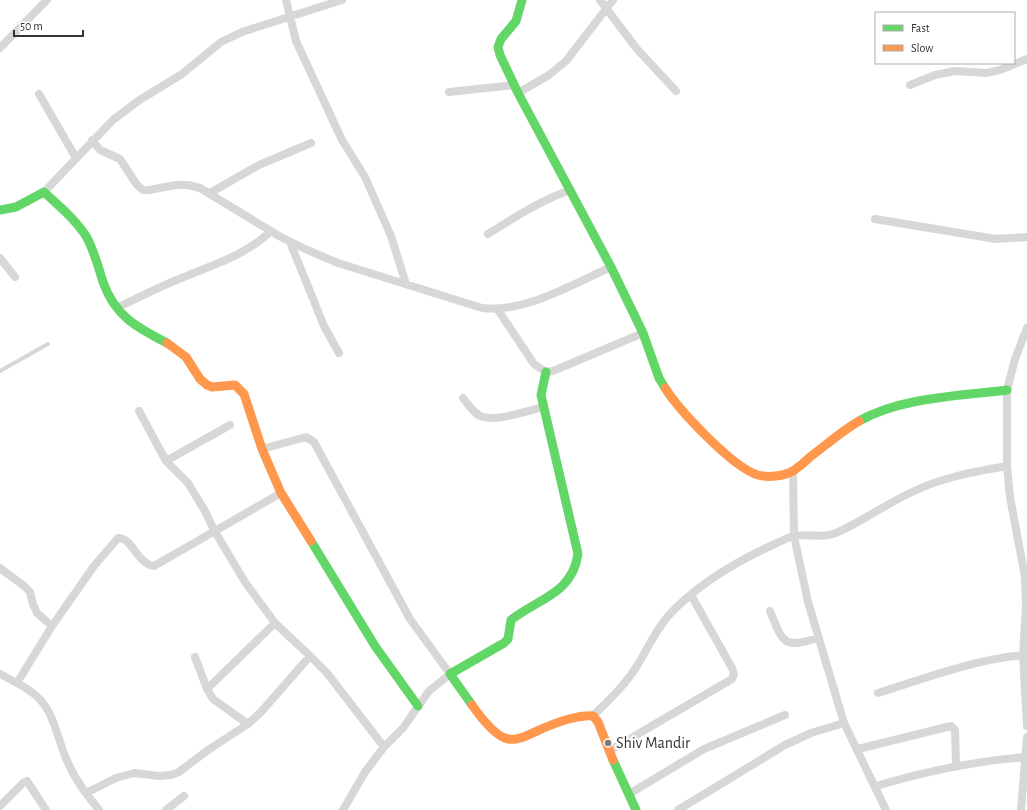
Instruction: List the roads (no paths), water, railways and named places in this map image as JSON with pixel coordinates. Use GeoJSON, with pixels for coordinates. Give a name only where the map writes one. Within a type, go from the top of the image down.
{"type":"FeatureCollection","features":[{"type":"Feature","properties":{"kind":"street"},"geometry":{"type":"LineString","coordinates":[[0,48],[47,0]]}},
{"type":"Feature","properties":{"kind":"street"},"geometry":{"type":"LineString","coordinates":[[286,0],[296,41],[342,140],[365,177],[391,236],[406,284]]}},
{"type":"Feature","properties":{"kind":"street"},"geometry":{"type":"LineString","coordinates":[[0,210],[16,207],[44,192],[92,140],[113,120],[138,101],[182,74],[221,42],[242,32],[342,0]]}},
{"type":"Feature","properties":{"kind":"street"},"geometry":{"type":"LineString","coordinates":[[522,0],[516,21],[501,39],[498,47],[516,89],[611,267],[643,333],[659,378],[674,402],[694,424],[740,464],[757,475],[771,477],[793,471],[849,427],[870,415],[905,404],[1007,390]]}},
{"type":"Feature","properties":{"kind":"street"},"geometry":{"type":"LineString","coordinates":[[600,0],[637,49],[676,91]]}},
{"type":"Feature","properties":{"kind":"street"},"geometry":{"type":"LineString","coordinates":[[449,92],[516,89],[549,75],[566,61],[613,0]]}},
{"type":"Feature","properties":{"kind":"street"},"geometry":{"type":"LineString","coordinates":[[1015,64],[1027,59]]}},
{"type":"Feature","properties":{"kind":"street"},"geometry":{"type":"LineString","coordinates":[[910,85],[935,75],[955,71],[986,74],[1015,64]]}},
{"type":"Feature","properties":{"kind":"street"},"geometry":{"type":"LineString","coordinates":[[39,94],[76,158]]}},
{"type":"Feature","properties":{"kind":"street"},"geometry":{"type":"LineString","coordinates":[[92,140],[100,150],[120,159],[137,185],[143,190],[188,184],[200,188],[290,242],[338,262],[482,308],[498,310],[533,301],[611,267]]}},
{"type":"Feature","properties":{"kind":"street"},"geometry":{"type":"LineString","coordinates":[[210,193],[259,165],[311,143]]}},
{"type":"Feature","properties":{"kind":"street"},"geometry":{"type":"LineString","coordinates":[[488,234],[523,211],[545,199],[570,190]]}},
{"type":"Feature","properties":{"kind":"street"},"geometry":{"type":"LineString","coordinates":[[44,192],[84,232],[96,258],[103,286],[125,318],[185,355],[203,381],[208,385],[214,386],[229,383],[235,384],[240,388],[244,394],[262,449],[281,493],[375,646],[418,706]]}},
{"type":"Feature","properties":{"kind":"street"},"geometry":{"type":"LineString","coordinates":[[876,219],[996,239],[1027,237]]}},
{"type":"Feature","properties":{"kind":"street"},"geometry":{"type":"LineString","coordinates":[[117,308],[182,277],[244,252],[254,246],[271,231]]}},
{"type":"Feature","properties":{"kind":"street"},"geometry":{"type":"LineString","coordinates":[[290,242],[324,326],[339,353]]}},
{"type":"Feature","properties":{"kind":"street"},"geometry":{"type":"LineString","coordinates":[[0,258],[15,277]]}},
{"type":"Feature","properties":{"kind":"street"},"geometry":{"type":"LineString","coordinates":[[498,310],[534,364],[546,372],[553,371],[643,333]]}},
{"type":"Feature","properties":{"kind":"street"},"geometry":{"type":"LineString","coordinates":[[1027,328],[1015,360],[1007,390],[1007,466],[1010,497],[1025,578],[1026,606],[1023,655],[1027,726]]}},
{"type":"Feature","properties":{"kind":"street"},"geometry":{"type":"LineString","coordinates":[[343,810],[365,772],[384,747],[403,728],[429,691],[450,674],[474,658],[504,643],[508,639],[511,620],[562,586],[572,577],[578,566],[578,554],[543,408],[541,395],[546,372]]}},
{"type":"Feature","properties":{"kind":"street"},"geometry":{"type":"LineString","coordinates":[[463,398],[474,412],[482,417],[492,418],[543,408]]}},
{"type":"Feature","properties":{"kind":"street"},"geometry":{"type":"LineString","coordinates":[[139,411],[166,461],[188,483],[245,582],[275,623],[327,673],[384,747]]}},
{"type":"Feature","properties":{"kind":"street"},"geometry":{"type":"LineString","coordinates":[[166,461],[230,426]]}},
{"type":"Feature","properties":{"kind":"street"},"geometry":{"type":"LineString","coordinates":[[262,449],[306,437],[314,442],[406,613],[485,723],[497,734],[514,740],[522,739],[551,724],[586,715],[593,716],[598,722],[636,810]]}},
{"type":"Feature","properties":{"kind":"street"},"geometry":{"type":"LineString","coordinates":[[593,716],[618,691],[636,666],[652,636],[670,615],[691,595],[742,560],[794,536],[818,537],[834,534],[907,494],[930,484],[953,476],[1007,466]]}},
{"type":"Feature","properties":{"kind":"street"},"geometry":{"type":"LineString","coordinates":[[793,471],[794,536],[799,565],[818,638],[844,724],[858,749],[886,810]]}},
{"type":"Feature","properties":{"kind":"street"},"geometry":{"type":"LineString","coordinates":[[18,682],[52,626],[94,566],[118,538],[126,540],[143,562],[154,566],[214,530],[281,493]]}},
{"type":"Feature","properties":{"kind":"street"},"geometry":{"type":"LineString","coordinates":[[0,568],[30,592],[37,613],[52,626]]}},
{"type":"Feature","properties":{"kind":"street"},"geometry":{"type":"LineString","coordinates":[[609,750],[732,679],[734,674],[732,668],[691,595]]}},
{"type":"Feature","properties":{"kind":"street"},"geometry":{"type":"LineString","coordinates":[[770,612],[783,639],[791,644],[798,644],[818,638]]}},
{"type":"Feature","properties":{"kind":"street"},"geometry":{"type":"LineString","coordinates":[[207,689],[275,623]]}},
{"type":"Feature","properties":{"kind":"street"},"geometry":{"type":"LineString","coordinates":[[878,693],[972,663],[989,659],[1023,655]]}},
{"type":"Feature","properties":{"kind":"street"},"geometry":{"type":"LineString","coordinates":[[86,793],[116,778],[134,773],[159,776],[179,772],[208,750],[248,724],[261,712],[310,656]]}},
{"type":"Feature","properties":{"kind":"street"},"geometry":{"type":"LineString","coordinates":[[195,657],[207,689],[220,705],[248,724]]}},
{"type":"Feature","properties":{"kind":"street"},"geometry":{"type":"LineString","coordinates":[[0,674],[32,690],[43,701],[56,726],[68,764],[86,793],[99,810]]}},
{"type":"Feature","properties":{"kind":"street"},"geometry":{"type":"LineString","coordinates":[[629,794],[704,750],[785,715]]}},
{"type":"Feature","properties":{"kind":"street"},"geometry":{"type":"LineString","coordinates":[[678,810],[785,745],[811,732],[844,724]]}},
{"type":"Feature","properties":{"kind":"street"},"geometry":{"type":"LineString","coordinates":[[858,749],[951,726],[955,730],[956,765]]}},
{"type":"Feature","properties":{"kind":"street"},"geometry":{"type":"LineString","coordinates":[[1021,810],[1027,737]]}},
{"type":"Feature","properties":{"kind":"street"},"geometry":{"type":"LineString","coordinates":[[876,786],[956,765],[987,760],[1026,757]]}},
{"type":"Feature","properties":{"kind":"street"},"geometry":{"type":"LineString","coordinates":[[0,806],[23,783],[27,781],[46,810]]}},
{"type":"Feature","properties":{"kind":"street"},"geometry":{"type":"LineString","coordinates":[[166,810],[184,796]]}},
{"type":"Feature","properties":{"kind":"lane"},"geometry":{"type":"LineString","coordinates":[[0,371],[48,344]]}},
{"type":"Feature","properties":{"kind":"place","name":"Shiv Mandir"},"geometry":{"type":"Point","coordinates":[608,743]}}]}
